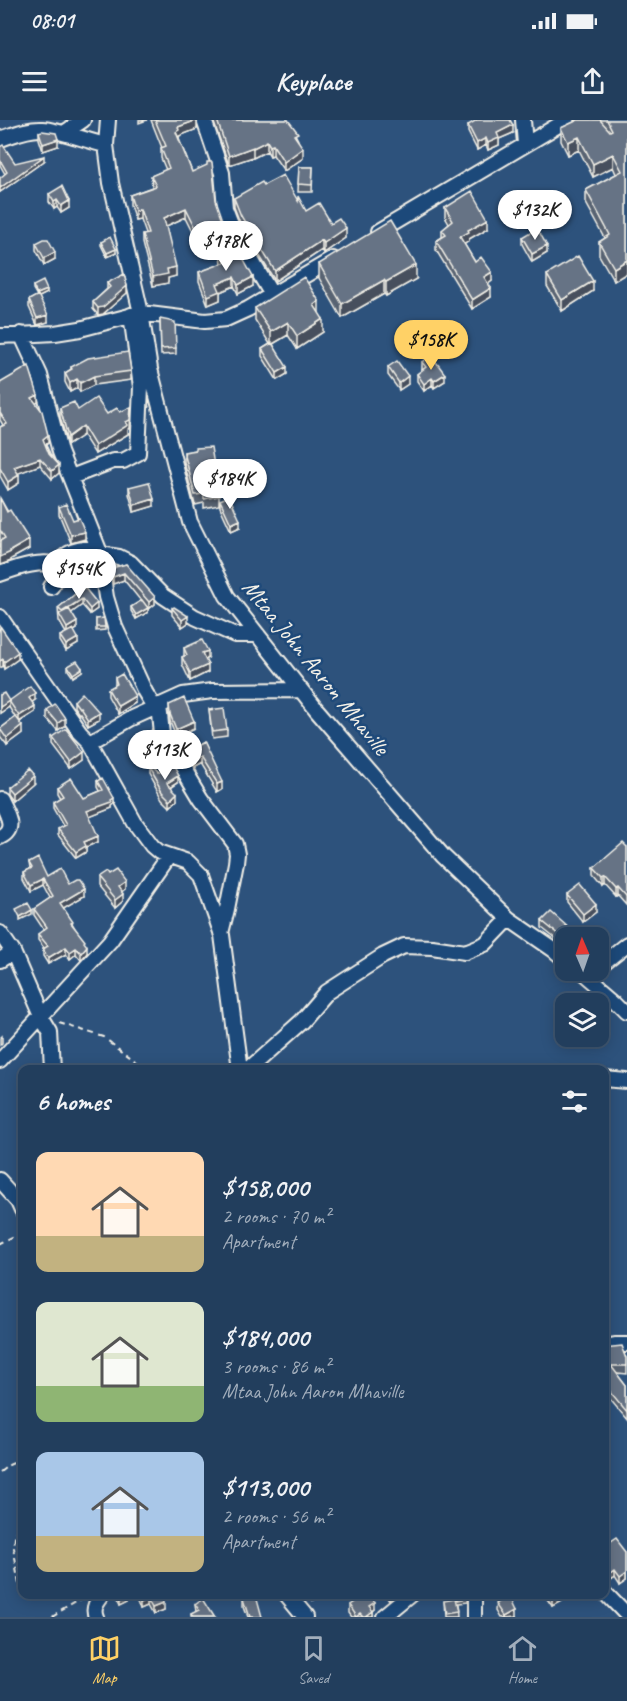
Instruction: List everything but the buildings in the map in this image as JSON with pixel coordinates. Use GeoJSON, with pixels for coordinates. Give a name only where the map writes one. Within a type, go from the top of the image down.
{"type":"FeatureCollection","features":[{"type":"Feature","properties":{"kind":"street"},"geometry":{"type":"LineString","coordinates":[[64,134],[83,120]]}},
{"type":"Feature","properties":{"kind":"street","name":"Mtaa John Aaron Mhaville"},"geometry":{"type":"LineString","coordinates":[[108,120],[106,145],[111,183],[136,314],[190,522],[227,596],[301,690],[443,856],[509,919],[555,951]]}},
{"type":"Feature","properties":{"kind":"street"},"geometry":{"type":"LineString","coordinates":[[204,120],[222,173],[225,208],[233,229],[272,295]]}},
{"type":"Feature","properties":{"kind":"street"},"geometry":{"type":"LineString","coordinates":[[523,120],[525,144]]}},
{"type":"Feature","properties":{"kind":"street"},"geometry":{"type":"LineString","coordinates":[[363,241],[567,120]]}},
{"type":"Feature","properties":{"kind":"street"},"geometry":{"type":"LineString","coordinates":[[0,139],[41,129],[106,145]]}},
{"type":"Feature","properties":{"kind":"street"},"geometry":{"type":"LineString","coordinates":[[0,336],[55,333],[80,329],[136,314],[205,321],[226,319],[248,309],[343,253]]}},
{"type":"Feature","properties":{"kind":"street"},"geometry":{"type":"LineString","coordinates":[[71,477],[113,461],[123,461],[138,453],[141,387],[136,314]]}},
{"type":"Feature","properties":{"kind":"street"},"geometry":{"type":"LineString","coordinates":[[21,334],[40,375],[60,452],[99,553],[106,597],[115,627],[145,692],[157,706],[162,734],[201,799],[235,844],[236,863],[221,933]]}},
{"type":"Feature","properties":{"kind":"street"},"geometry":{"type":"LineString","coordinates":[[51,588],[66,554],[85,549],[131,562],[163,596],[195,617],[235,635],[258,634]]}},
{"type":"Feature","properties":{"kind":"street"},"geometry":{"type":"LineString","coordinates":[[0,574],[45,562],[60,565]]}},
{"type":"Feature","properties":{"kind":"street"},"geometry":{"type":"LineString","coordinates":[[0,617],[80,732],[90,742],[135,823],[152,846],[159,852],[188,862],[201,875],[221,933],[239,1065]]}},
{"type":"Feature","properties":{"kind":"street"},"geometry":{"type":"LineString","coordinates":[[90,742],[157,706],[183,695],[212,691],[301,690]]}},
{"type":"Feature","properties":{"kind":"street"},"geometry":{"type":"LineString","coordinates":[[0,799],[10,821],[8,833],[0,837]]}},
{"type":"Feature","properties":{"kind":"street"},"geometry":{"type":"LineString","coordinates":[[0,1061],[110,941],[169,856]]}},
{"type":"Feature","properties":{"kind":"street"},"geometry":{"type":"LineString","coordinates":[[253,1065],[302,1021],[327,992],[383,956],[404,946],[465,952],[485,944],[509,919]]}},
{"type":"Feature","properties":{"kind":"street"},"geometry":{"type":"LineString","coordinates":[[0,933],[13,952],[41,1017],[50,1032],[52,1065]]}},
{"type":"Feature","properties":{"kind":"street"},"geometry":{"type":"LineString","coordinates":[[609,958],[627,944]]}},
{"type":"Feature","properties":{"kind":"street"},"geometry":{"type":"LineString","coordinates":[[0,960],[13,952]]}},
{"type":"Feature","properties":{"kind":"street"},"geometry":{"type":"LineString","coordinates":[[596,981],[627,1011]]}},
{"type":"Feature","properties":{"kind":"street"},"geometry":{"type":"LineString","coordinates":[[609,1079],[627,1081]]}},
{"type":"Feature","properties":{"kind":"street"},"geometry":{"type":"LineString","coordinates":[[0,1180],[18,1200]]}},
{"type":"Feature","properties":{"kind":"street"},"geometry":{"type":"LineString","coordinates":[[609,1343],[627,1342]]}},
{"type":"Feature","properties":{"kind":"street"},"geometry":{"type":"LineString","coordinates":[[609,1596],[627,1615]]}},
{"type":"Feature","properties":{"kind":"street"},"geometry":{"type":"LineString","coordinates":[[96,1617],[95,1607],[100,1599]]}},
{"type":"Feature","properties":{"kind":"street"},"geometry":{"type":"LineString","coordinates":[[290,1599],[305,1617]]}},
{"type":"Feature","properties":{"kind":"street"},"geometry":{"type":"LineString","coordinates":[[385,1617],[407,1599]]}},
{"type":"Feature","properties":{"kind":"street"},"geometry":{"type":"LineString","coordinates":[[474,1599],[474,1617]]}},
{"type":"Feature","properties":{"kind":"path"},"geometry":{"type":"LineString","coordinates":[[41,1017],[104,1037],[141,1065]]}},
{"type":"Feature","properties":{"kind":"path"},"geometry":{"type":"LineString","coordinates":[[0,1244],[18,1235]]}},
{"type":"Feature","properties":{"kind":"path"},"geometry":{"type":"LineString","coordinates":[[0,1472],[18,1461]]}},
{"type":"Feature","properties":{"kind":"path"},"geometry":{"type":"LineString","coordinates":[[18,1530],[14,1537],[13,1548],[18,1574]]}},
{"type":"Feature","properties":{"kind":"path"},"geometry":{"type":"LineString","coordinates":[[52,1617],[83,1599]]}}]}
